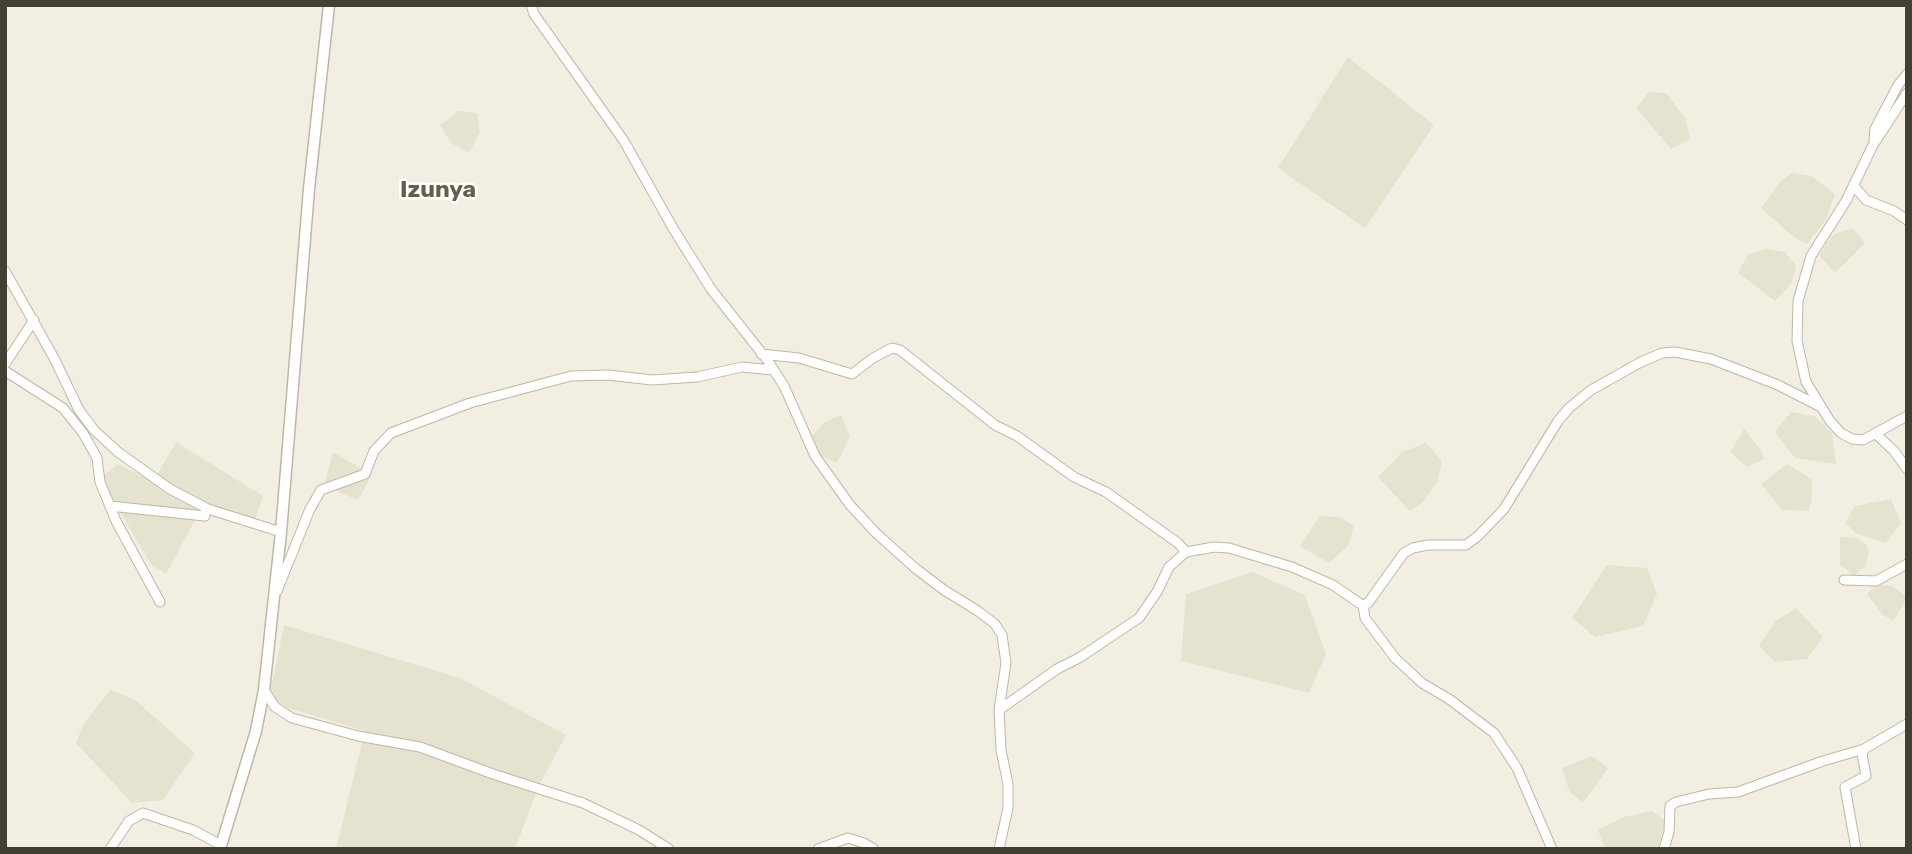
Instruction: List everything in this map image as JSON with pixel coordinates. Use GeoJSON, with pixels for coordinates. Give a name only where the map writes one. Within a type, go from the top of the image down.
{"type":"FeatureCollection","features":[{"type":"Feature","properties":{"kind":"street"},"geometry":{"type":"LineString","coordinates":[[110,849],[129,821],[143,813],[193,830],[221,847],[256,731],[264,690],[281,532],[309,189],[329,5]]}},
{"type":"Feature","properties":{"kind":"street"},"geometry":{"type":"LineString","coordinates":[[531,5],[624,141],[711,289],[774,370],[795,407],[815,456],[850,505],[915,568],[986,617],[1002,635],[1006,663],[999,710],[1001,750],[1008,784],[1008,808],[999,849]]}},
{"type":"Feature","properties":{"kind":"street"},"geometry":{"type":"LineString","coordinates":[[1873,145],[1875,129],[1898,85],[1907,74]]}},
{"type":"Feature","properties":{"kind":"street"},"geometry":{"type":"LineString","coordinates":[[1907,93],[1873,145],[1854,186],[1811,256],[1798,301],[1797,341],[1806,382],[1837,430],[1845,436],[1861,440],[1907,416]]}},
{"type":"Feature","properties":{"kind":"street"},"geometry":{"type":"LineString","coordinates":[[1854,186],[1866,201],[1894,211],[1907,220]]}},
{"type":"Feature","properties":{"kind":"street"},"geometry":{"type":"LineString","coordinates":[[5,271],[34,320],[79,410],[94,430],[118,452],[170,489],[208,509],[281,532]]}},
{"type":"Feature","properties":{"kind":"street"},"geometry":{"type":"LineString","coordinates":[[5,364],[34,320]]}},
{"type":"Feature","properties":{"kind":"street"},"geometry":{"type":"LineString","coordinates":[[761,354],[799,358],[852,374],[892,348],[900,350],[986,419],[1017,436],[1074,477],[1105,492],[1178,543],[1186,552]]}},
{"type":"Feature","properties":{"kind":"street"},"geometry":{"type":"LineString","coordinates":[[1363,605],[1371,600],[1404,553],[1428,545],[1466,545],[1478,536],[1504,509],[1558,421],[1569,408],[1591,390],[1641,362],[1662,353],[1693,354],[1778,384],[1821,407]]}},
{"type":"Feature","properties":{"kind":"street"},"geometry":{"type":"LineString","coordinates":[[272,606],[310,509],[321,490],[365,474],[374,452],[391,433],[470,403],[571,376],[608,374],[652,380],[696,377],[742,367],[774,370]]}},
{"type":"Feature","properties":{"kind":"street"},"geometry":{"type":"LineString","coordinates":[[5,371],[52,400],[75,422],[93,448],[100,482],[110,506],[160,602]]}},
{"type":"Feature","properties":{"kind":"street"},"geometry":{"type":"LineString","coordinates":[[1876,434],[1894,451],[1907,469]]}},
{"type":"Feature","properties":{"kind":"street"},"geometry":{"type":"LineString","coordinates":[[110,506],[205,516]]}},
{"type":"Feature","properties":{"kind":"street"},"geometry":{"type":"LineString","coordinates":[[999,710],[1056,669],[1079,658],[1139,618],[1157,592],[1169,567],[1186,552],[1228,548],[1279,563],[1318,578],[1363,605]]}},
{"type":"Feature","properties":{"kind":"street"},"geometry":{"type":"LineString","coordinates":[[1843,580],[1876,580],[1907,564]]}},
{"type":"Feature","properties":{"kind":"street"},"geometry":{"type":"LineString","coordinates":[[1363,605],[1365,618],[1395,658],[1422,683],[1449,699],[1494,733],[1517,768],[1552,849]]}},
{"type":"Feature","properties":{"kind":"street"},"geometry":{"type":"LineString","coordinates":[[264,690],[275,707],[292,718],[358,736],[420,747],[583,803],[639,830],[669,849]]}},
{"type":"Feature","properties":{"kind":"street"},"geometry":{"type":"LineString","coordinates":[[1664,849],[1669,832],[1670,806],[1676,802],[1709,794],[1738,792],[1864,749],[1906,724]]}},
{"type":"Feature","properties":{"kind":"street"},"geometry":{"type":"LineString","coordinates":[[1856,849],[1845,789],[1866,776],[1862,754],[1864,749]]}},
{"type":"Feature","properties":{"kind":"street"},"geometry":{"type":"LineString","coordinates":[[818,849],[848,838],[864,842],[874,849]]}},
{"type":"Feature","properties":{"kind":"shaded area"},"geometry":{"type":"Polygon","coordinates":[[[1348,57],[1434,125],[1365,228],[1278,168],[1348,57]]]}},
{"type":"Feature","properties":{"kind":"shaded area"},"geometry":{"type":"Polygon","coordinates":[[[1649,92],[1666,93],[1686,119],[1690,139],[1671,149],[1636,108],[1649,92]]]}},
{"type":"Feature","properties":{"kind":"shaded area"},"geometry":{"type":"Polygon","coordinates":[[[458,111],[477,113],[480,132],[469,153],[451,143],[440,125],[458,111]]]}},
{"type":"Feature","properties":{"kind":"shaded area"},"geometry":{"type":"Polygon","coordinates":[[[1792,173],[1811,176],[1835,194],[1825,221],[1807,244],[1795,238],[1761,208],[1781,181],[1792,173]]]}},
{"type":"Feature","properties":{"kind":"shaded area"},"geometry":{"type":"Polygon","coordinates":[[[1853,228],[1865,243],[1835,273],[1819,255],[1834,234],[1853,228]]]}},
{"type":"Feature","properties":{"kind":"shaded area"},"geometry":{"type":"Polygon","coordinates":[[[1767,249],[1785,252],[1796,266],[1792,283],[1775,301],[1738,273],[1748,254],[1767,249]]]}},
{"type":"Feature","properties":{"kind":"shaded area"},"geometry":{"type":"Polygon","coordinates":[[[1791,412],[1814,416],[1832,433],[1836,464],[1795,458],[1775,432],[1791,412]]]}},
{"type":"Feature","properties":{"kind":"shaded area"},"geometry":{"type":"Polygon","coordinates":[[[841,415],[850,437],[837,463],[821,456],[811,437],[825,422],[841,415]]]}},
{"type":"Feature","properties":{"kind":"shaded area"},"geometry":{"type":"Polygon","coordinates":[[[1744,429],[1761,450],[1764,459],[1747,467],[1730,452],[1744,429]]]}},
{"type":"Feature","properties":{"kind":"shaded area"},"geometry":{"type":"Polygon","coordinates":[[[176,442],[263,496],[255,519],[201,509],[166,574],[152,566],[100,478],[118,464],[153,482],[176,442]]]}},
{"type":"Feature","properties":{"kind":"shaded area"},"geometry":{"type":"Polygon","coordinates":[[[1426,443],[1442,461],[1438,481],[1422,503],[1410,511],[1378,477],[1402,452],[1426,443]]]}},
{"type":"Feature","properties":{"kind":"shaded area"},"geometry":{"type":"Polygon","coordinates":[[[333,452],[372,475],[358,500],[324,486],[333,452]]]}},
{"type":"Feature","properties":{"kind":"shaded area"},"geometry":{"type":"Polygon","coordinates":[[[1787,464],[1812,479],[1809,511],[1782,510],[1761,484],[1787,464]]]}},
{"type":"Feature","properties":{"kind":"shaded area"},"geometry":{"type":"Polygon","coordinates":[[[1891,499],[1901,523],[1886,543],[1857,534],[1845,523],[1855,506],[1891,499]]]}},
{"type":"Feature","properties":{"kind":"shaded area"},"geometry":{"type":"Polygon","coordinates":[[[1320,516],[1339,517],[1354,526],[1348,546],[1329,563],[1300,546],[1320,516]]]}},
{"type":"Feature","properties":{"kind":"shaded area"},"geometry":{"type":"Polygon","coordinates":[[[1840,537],[1858,538],[1865,543],[1869,551],[1866,565],[1854,576],[1840,564],[1840,537]]]}},
{"type":"Feature","properties":{"kind":"shaded area"},"geometry":{"type":"Polygon","coordinates":[[[1607,565],[1647,568],[1657,594],[1643,626],[1595,637],[1572,618],[1607,565]]]}},
{"type":"Feature","properties":{"kind":"shaded area"},"geometry":{"type":"Polygon","coordinates":[[[1252,572],[1305,595],[1326,654],[1309,693],[1181,661],[1186,594],[1252,572]]]}},
{"type":"Feature","properties":{"kind":"shaded area"},"geometry":{"type":"Polygon","coordinates":[[[1877,585],[1893,586],[1907,598],[1893,621],[1882,614],[1867,594],[1877,585]]]}},
{"type":"Feature","properties":{"kind":"shaded area"},"geometry":{"type":"Polygon","coordinates":[[[1796,608],[1823,637],[1807,659],[1775,662],[1759,646],[1776,621],[1796,608]]]}},
{"type":"Feature","properties":{"kind":"shaded area"},"geometry":{"type":"Polygon","coordinates":[[[284,625],[460,678],[566,735],[539,785],[515,849],[336,849],[365,731],[285,707],[270,694],[284,625]]]}},
{"type":"Feature","properties":{"kind":"shaded area"},"geometry":{"type":"Polygon","coordinates":[[[110,690],[135,700],[195,753],[163,800],[132,803],[76,743],[83,725],[110,690]]]}},
{"type":"Feature","properties":{"kind":"shaded area"},"geometry":{"type":"Polygon","coordinates":[[[1592,756],[1608,768],[1583,803],[1569,791],[1562,768],[1592,756]]]}},
{"type":"Feature","properties":{"kind":"shaded area"},"geometry":{"type":"Polygon","coordinates":[[[1652,811],[1666,821],[1658,849],[1605,849],[1598,830],[1624,817],[1652,811]]]}},
{"type":"Feature","properties":{"kind":"district","name":"Izunya"},"geometry":{"type":"Point","coordinates":[438,190]}}]}
